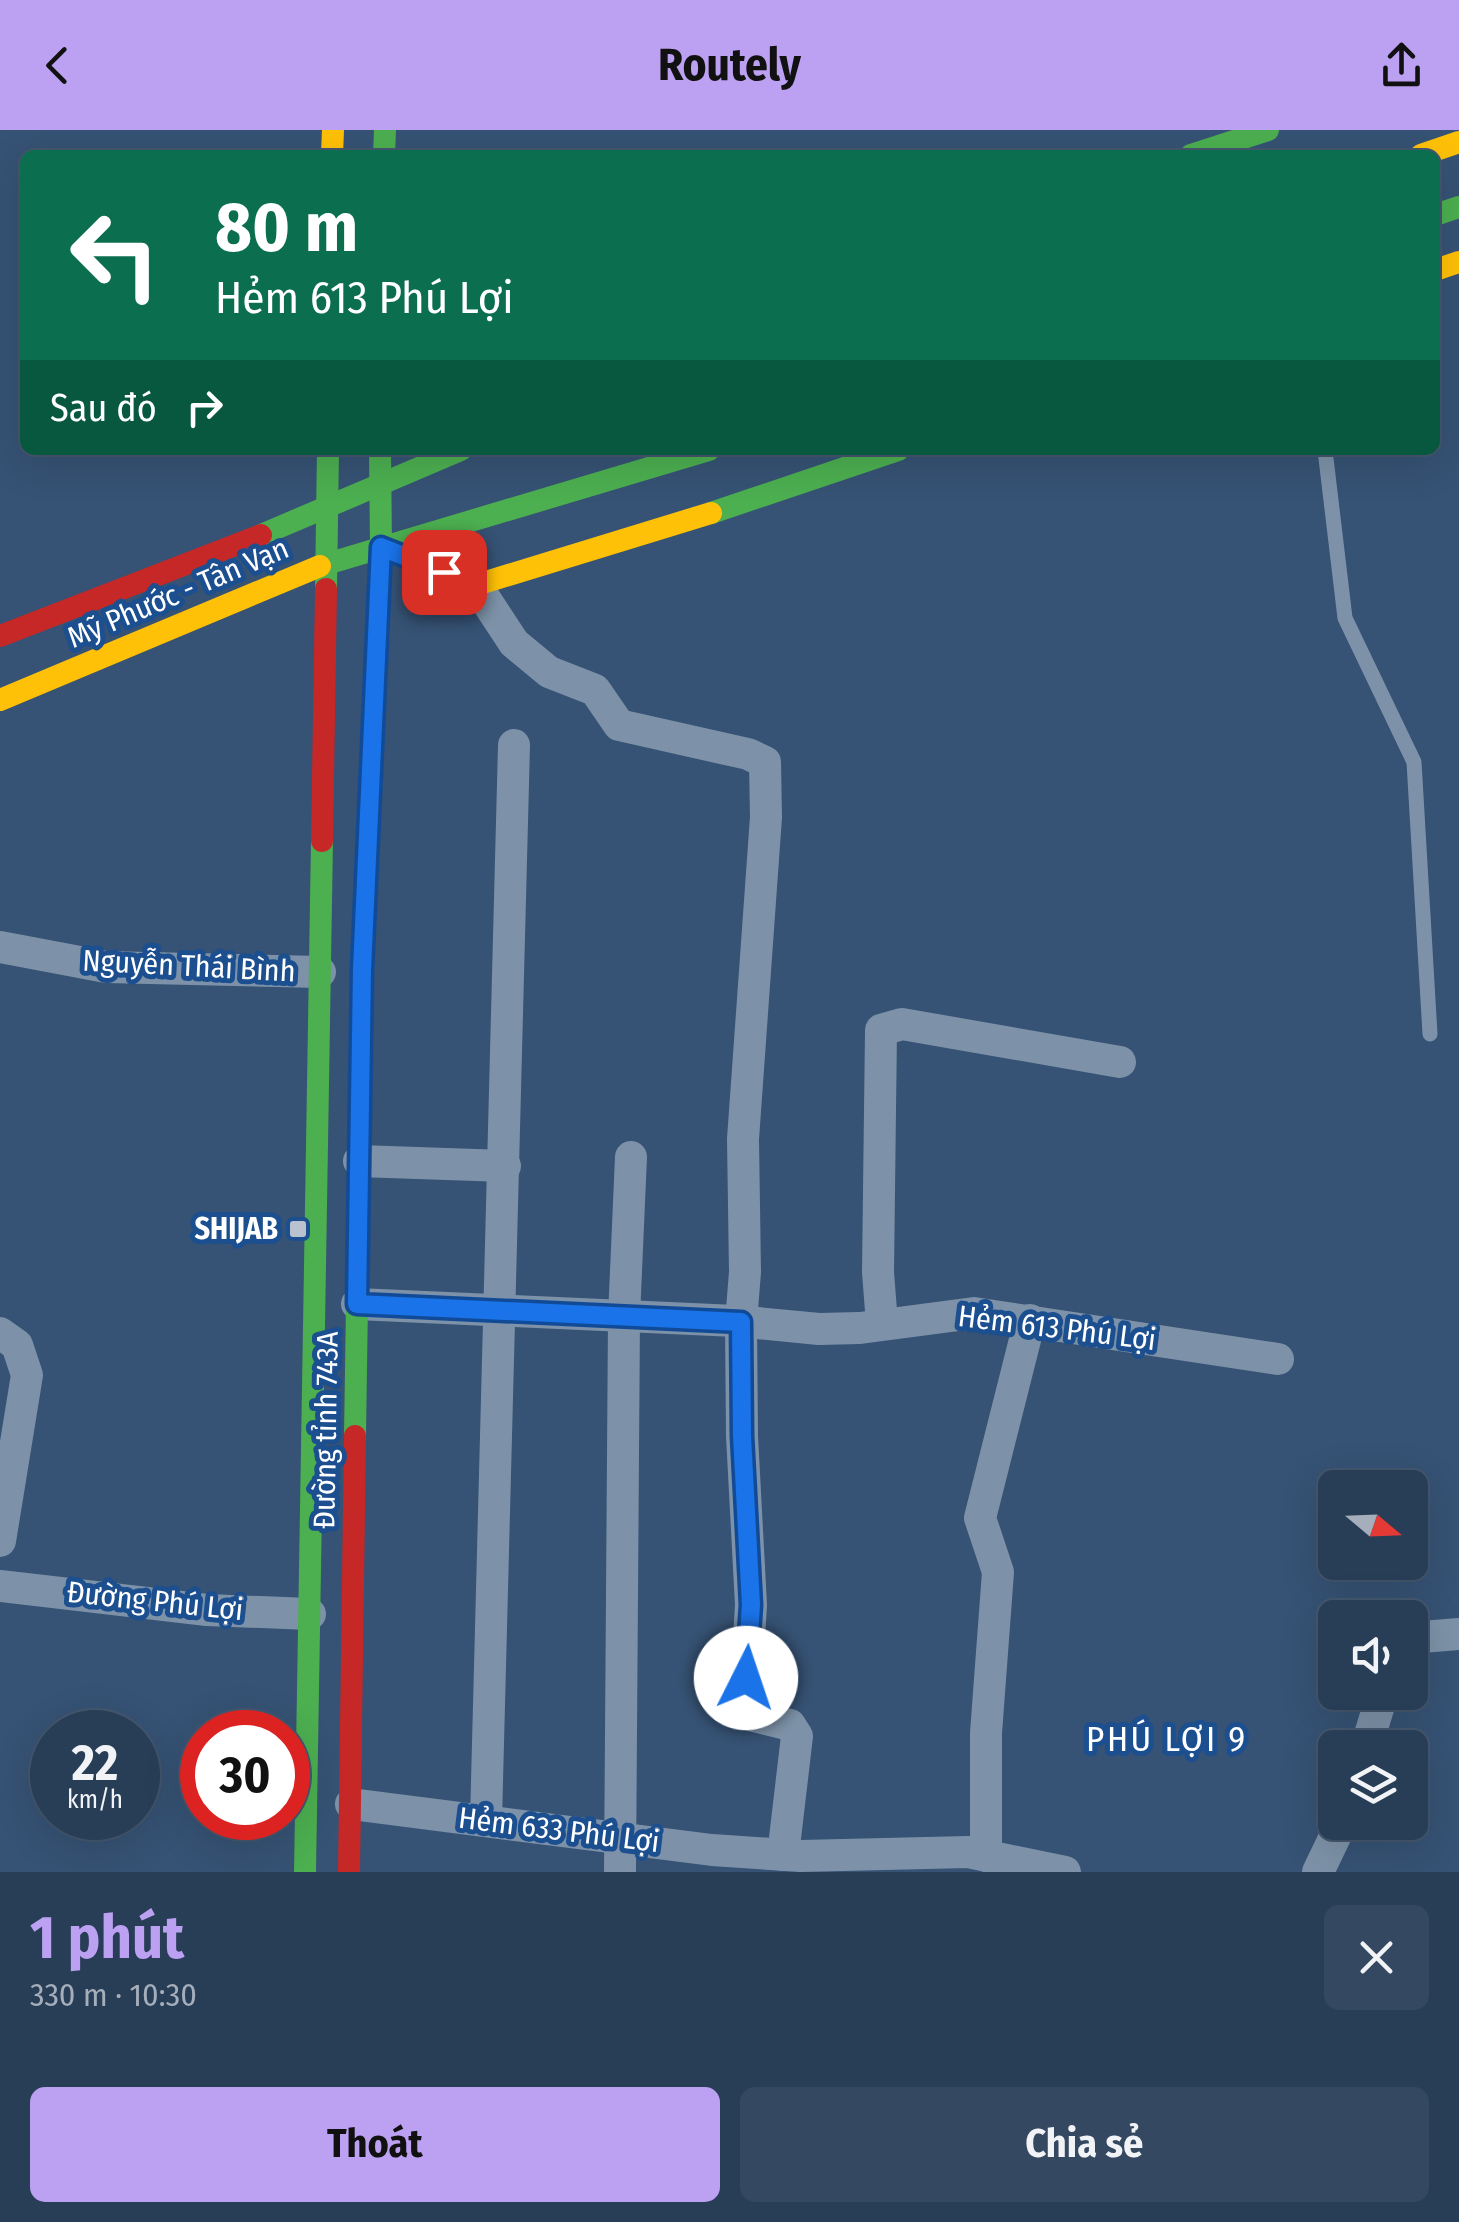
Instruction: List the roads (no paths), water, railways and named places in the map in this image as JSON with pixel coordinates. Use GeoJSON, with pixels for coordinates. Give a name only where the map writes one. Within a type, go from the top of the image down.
{"type":"FeatureCollection","features":[{"type":"Feature","properties":{"kind":"main road"},"geometry":{"type":"LineString","coordinates":[[1204,150],[1250,133]]}},
{"type":"Feature","properties":{"kind":"main road"},"geometry":{"type":"LineString","coordinates":[[1435,150],[1459,142]]}},
{"type":"Feature","properties":{"kind":"main road","name":"Đường tỉnh 743A"},"geometry":{"type":"LineString","coordinates":[[305,1872],[328,455]]}},
{"type":"Feature","properties":{"kind":"main road","name":"Đường tỉnh 743A"},"geometry":{"type":"LineString","coordinates":[[349,1872],[362,970],[381,547],[380,455]]}},
{"type":"Feature","properties":{"kind":"main road"},"geometry":{"type":"LineString","coordinates":[[380,486],[410,455]]}},
{"type":"Feature","properties":{"kind":"main road"},"geometry":{"type":"LineString","coordinates":[[0,636],[328,509],[451,455]]}},
{"type":"Feature","properties":{"kind":"main road","name":"Mỹ Phước - Tân Vạn"},"geometry":{"type":"LineString","coordinates":[[0,700],[326,564],[691,455]]}},
{"type":"Feature","properties":{"kind":"main road"},"geometry":{"type":"LineString","coordinates":[[381,547],[476,585],[883,455]]}},
{"type":"Feature","properties":{"kind":"street"},"geometry":{"type":"LineString","coordinates":[[476,585],[514,643],[548,672],[594,690],[620,725],[748,754],[765,762],[766,817],[743,1138],[742,1436],[751,1605],[745,1704],[746,1714],[790,1725],[797,1736],[783,1855]]}},
{"type":"Feature","properties":{"kind":"street"},"geometry":{"type":"LineString","coordinates":[[486,1820],[514,746]]}},
{"type":"Feature","properties":{"kind":"street","name":"Nguyễn Thái Bình"},"geometry":{"type":"LineString","coordinates":[[0,947],[106,967],[320,972]]}},
{"type":"Feature","properties":{"kind":"street"},"geometry":{"type":"LineString","coordinates":[[882,1324],[878,1272],[881,1030],[902,1024],[1120,1062]]}},
{"type":"Feature","properties":{"kind":"street"},"geometry":{"type":"LineString","coordinates":[[620,1872],[624,1316],[632,1157]]}},
{"type":"Feature","properties":{"kind":"street"},"geometry":{"type":"LineString","coordinates":[[359,1160],[505,1166]]}},
{"type":"Feature","properties":{"kind":"street","name":"Hẻm 613 Phú Lợi"},"geometry":{"type":"LineString","coordinates":[[357,1304],[819,1329],[974,1313],[1278,1359]]}},
{"type":"Feature","properties":{"kind":"street"},"geometry":{"type":"LineString","coordinates":[[991,1862],[986,1733],[998,1572],[980,1518],[1030,1320]]}},
{"type":"Feature","properties":{"kind":"street"},"geometry":{"type":"LineString","coordinates":[[0,1333],[17,1344],[28,1375],[0,1541]]}},
{"type":"Feature","properties":{"kind":"street","name":"Đường Phú Lợi"},"geometry":{"type":"LineString","coordinates":[[0,1586],[207,1610],[310,1614]]}},
{"type":"Feature","properties":{"kind":"street"},"geometry":{"type":"LineString","coordinates":[[1428,1637],[1459,1634]]}},
{"type":"Feature","properties":{"kind":"street","name":"Hẻm 633 Phú Lợi"},"geometry":{"type":"LineString","coordinates":[[351,1804],[712,1850],[783,1855],[968,1852],[991,1862],[1065,1872]]}},
{"type":"Feature","properties":{"kind":"street"},"geometry":{"type":"LineString","coordinates":[[1318,1872],[1333,1840]]}},
{"type":"Feature","properties":{"kind":"lane"},"geometry":{"type":"LineString","coordinates":[[1326,455],[1345,618],[1414,762],[1430,1034]]}},
{"type":"Feature","properties":{"kind":"place","name":"SHIJAB"},"geometry":{"type":"Point","coordinates":[298,1229]}},
{"type":"Feature","properties":{"kind":"district","name":"PHÚ LỢI 9"},"geometry":{"type":"Point","coordinates":[1167,1739]}}]}
